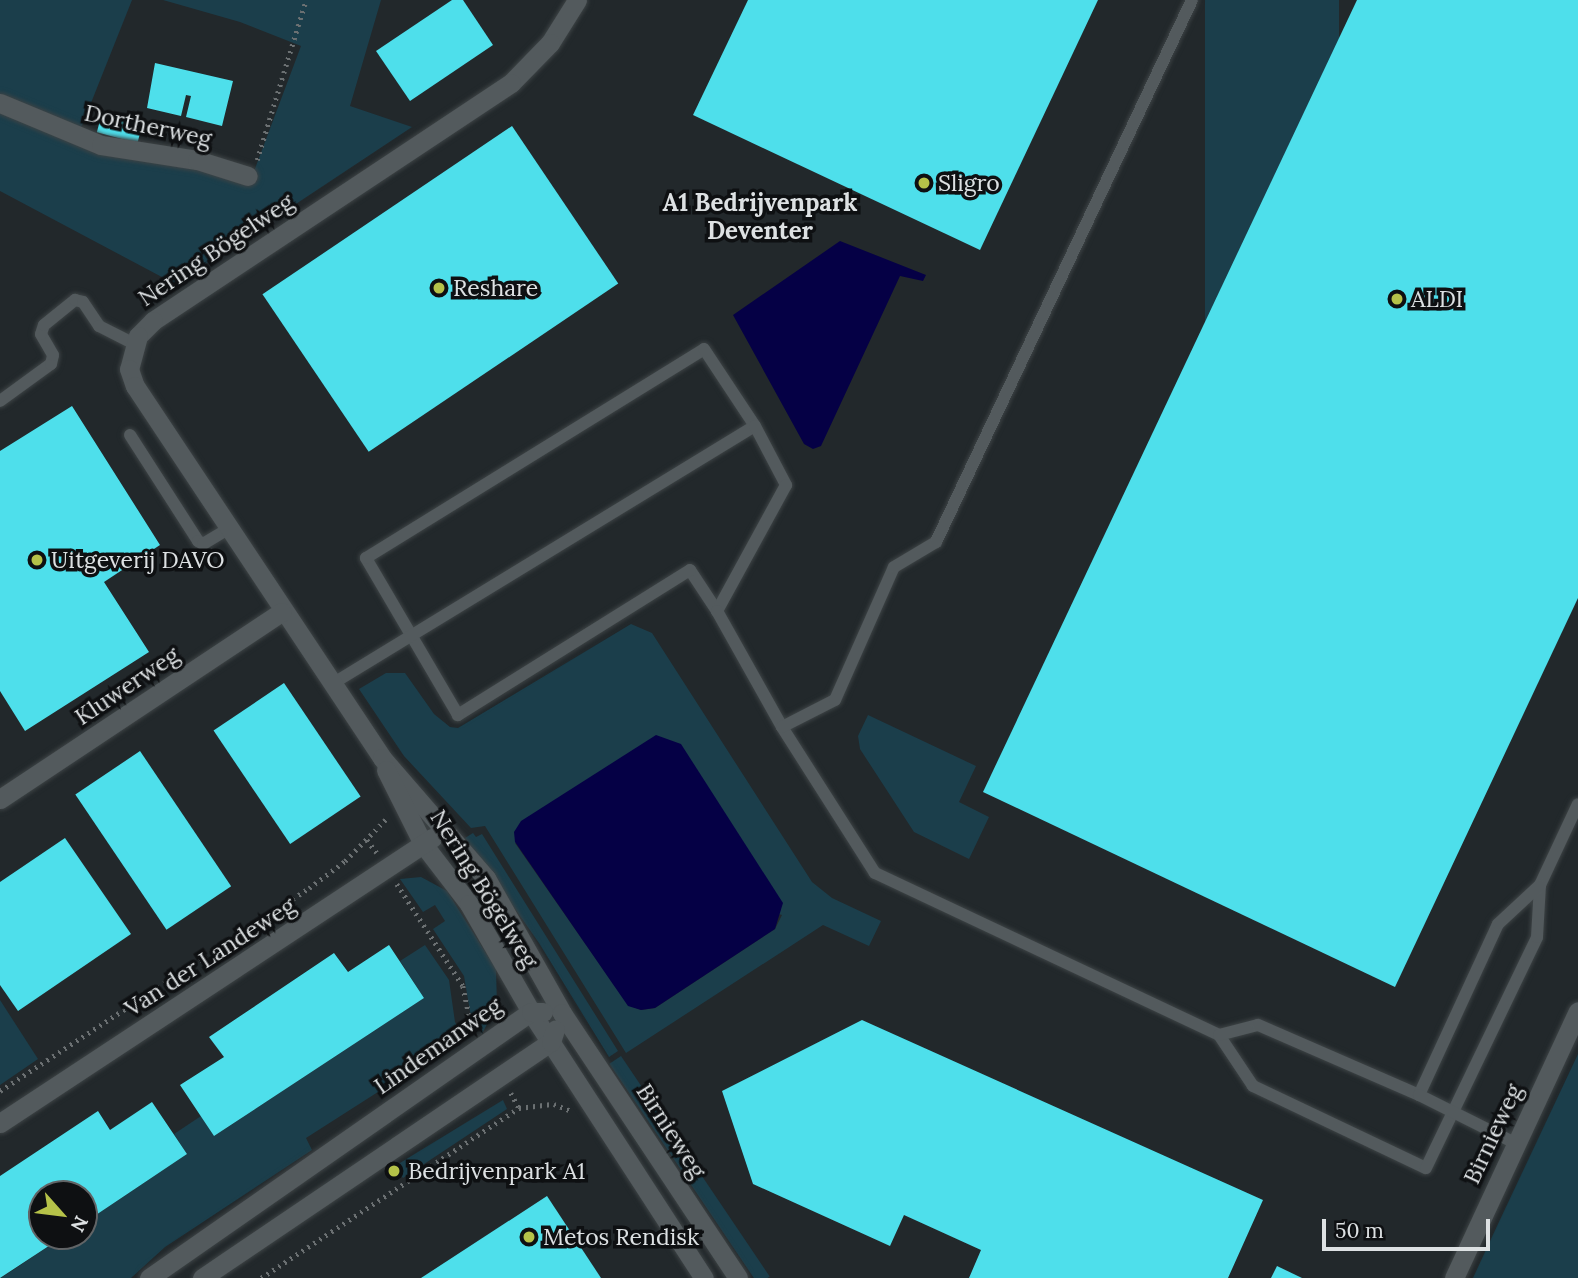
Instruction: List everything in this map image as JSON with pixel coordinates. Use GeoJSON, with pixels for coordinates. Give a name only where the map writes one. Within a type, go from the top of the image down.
{"type":"FeatureCollection","features":[{"type":"Feature","properties":{"kind":"street","name":"Nering Bögelweg"},"geometry":{"type":"LineString","coordinates":[[562,1013],[486,878],[382,758],[281,612],[135,386],[129,369],[134,344],[153,321],[510,83],[550,43],[577,0]]}},
{"type":"Feature","properties":{"kind":"street","name":"Dortherweg"},"geometry":{"type":"LineString","coordinates":[[0,103],[101,145],[197,160],[248,176]]}},
{"type":"Feature","properties":{"kind":"street","name":"Kluwerweg"},"geometry":{"type":"LineString","coordinates":[[0,800],[281,612]]}},
{"type":"Feature","properties":{"kind":"street","name":"Nering Bögelweg"},"geometry":{"type":"LineString","coordinates":[[382,758],[423,844],[469,904],[551,1042]]}},
{"type":"Feature","properties":{"kind":"street","name":"Van der Landeweg"},"geometry":{"type":"LineString","coordinates":[[0,1123],[388,870],[444,829]]}},
{"type":"Feature","properties":{"kind":"street","name":"Birnieweg"},"geometry":{"type":"LineString","coordinates":[[1454,1278],[1578,1011]]}},
{"type":"Feature","properties":{"kind":"street","name":"Lindemanweg"},"geometry":{"type":"LineString","coordinates":[[149,1278],[531,1012],[562,1013]]}},
{"type":"Feature","properties":{"kind":"street"},"geometry":{"type":"LineString","coordinates":[[202,1278],[551,1042],[562,1013]]}},
{"type":"Feature","properties":{"kind":"street","name":"Birnieweg"},"geometry":{"type":"LineString","coordinates":[[562,1013],[738,1278]]}},
{"type":"Feature","properties":{"kind":"street"},"geometry":{"type":"LineString","coordinates":[[551,1042],[704,1278]]}},
{"type":"Feature","properties":{"kind":"lane"},"geometry":{"type":"LineString","coordinates":[[782,727],[835,700],[894,567],[936,542],[1192,0]]}},
{"type":"Feature","properties":{"kind":"lane"},"geometry":{"type":"LineString","coordinates":[[0,401],[51,364],[53,355],[41,334],[44,325],[75,300],[83,302],[99,326],[134,344]]}},
{"type":"Feature","properties":{"kind":"lane"},"geometry":{"type":"LineString","coordinates":[[717,611],[786,485],[755,426],[704,349],[366,558],[408,637],[458,715],[690,570],[717,611],[782,727],[875,873],[1219,1035],[1253,1086],[1426,1168],[1537,937],[1540,885]]}},
{"type":"Feature","properties":{"kind":"lane"},"geometry":{"type":"LineString","coordinates":[[332,684],[755,426]]}},
{"type":"Feature","properties":{"kind":"lane"},"geometry":{"type":"LineString","coordinates":[[130,435],[198,541],[203,544],[228,529]]}},
{"type":"Feature","properties":{"kind":"lane"},"geometry":{"type":"LineString","coordinates":[[1419,1095],[1499,924],[1540,885],[1578,804]]}},
{"type":"Feature","properties":{"kind":"lane"},"geometry":{"type":"LineString","coordinates":[[1219,1035],[1258,1025],[1419,1095],[1452,1114],[1515,1143]]}},
{"type":"Feature","properties":{"kind":"path"},"geometry":{"type":"LineString","coordinates":[[248,176],[266,134],[306,0]]}},
{"type":"Feature","properties":{"kind":"path","name":"Van der Landeweg"},"geometry":{"type":"LineString","coordinates":[[0,1091],[309,888],[367,840]]}},
{"type":"Feature","properties":{"kind":"path"},"geometry":{"type":"LineString","coordinates":[[388,870],[463,986],[467,1019],[484,1046]]}},
{"type":"Feature","properties":{"kind":"path"},"geometry":{"type":"LineString","coordinates":[[261,1278],[519,1108],[501,1076]]}},
{"type":"Feature","properties":{"kind":"shaded area"},"geometry":{"type":"Polygon","coordinates":[[[0,0],[132,0],[79,133],[0,96],[0,0]]]}},
{"type":"Feature","properties":{"kind":"shaded area"},"geometry":{"type":"Polygon","coordinates":[[[163,0],[381,0],[350,106],[412,127],[175,284],[0,191],[0,108],[22,120],[253,174],[301,46],[240,22],[163,0]]]}},
{"type":"Feature","properties":{"kind":"shaded area"},"geometry":{"type":"Polygon","coordinates":[[[1205,0],[1339,0],[1339,784],[1205,784],[1205,0]]]}},
{"type":"Feature","properties":{"kind":"shaded area"},"geometry":{"type":"Polygon","coordinates":[[[840,241],[926,275],[923,281],[900,276],[821,446],[813,449],[804,444],[733,315],[840,241]]]}},
{"type":"Feature","properties":{"kind":"shaded area"},"geometry":{"type":"Polygon","coordinates":[[[631,624],[652,633],[812,882],[832,898],[881,921],[869,946],[823,925],[626,1053],[485,826],[471,828],[404,756],[359,689],[386,673],[405,673],[434,714],[450,727],[458,728],[631,624]],[[515,843],[628,1005],[641,1010],[655,1008],[775,929],[782,915],[515,843]]]}},
{"type":"Feature","properties":{"kind":"shaded area"},"geometry":{"type":"Polygon","coordinates":[[[868,715],[976,766],[959,802],[989,817],[969,859],[914,832],[860,749],[858,736],[868,715]]]}},
{"type":"Feature","properties":{"kind":"shaded area"},"geometry":{"type":"Polygon","coordinates":[[[656,735],[681,744],[783,903],[775,929],[655,1008],[641,1010],[628,1006],[515,842],[514,832],[521,821],[656,735]]]}},
{"type":"Feature","properties":{"kind":"shaded area"},"geometry":{"type":"Polygon","coordinates":[[[473,833],[476,837],[482,834],[618,1051],[609,1057],[539,943],[465,838],[473,833]]]}},
{"type":"Feature","properties":{"kind":"shaded area"},"geometry":{"type":"Polygon","coordinates":[[[421,877],[447,891],[496,969],[497,1005],[482,1034],[471,1017],[464,976],[433,929],[445,921],[435,905],[423,912],[400,879],[421,877]]]}},
{"type":"Feature","properties":{"kind":"shaded area"},"geometry":{"type":"Polygon","coordinates":[[[425,945],[449,980],[455,1022],[464,1037],[306,1138],[312,1150],[165,1247],[131,1278],[1,1278],[43,1250],[98,1250],[98,1214],[187,1154],[174,1134],[201,1116],[214,1136],[424,998],[400,961],[425,945]]]}},
{"type":"Feature","properties":{"kind":"shaded area"},"geometry":{"type":"Polygon","coordinates":[[[0,1000],[38,1059],[0,1085],[0,1000]]]}},
{"type":"Feature","properties":{"kind":"shaded area"},"geometry":{"type":"Polygon","coordinates":[[[1578,1054],[1578,1278],[1473,1278],[1498,1224],[1578,1054]]]}},
{"type":"Feature","properties":{"kind":"shaded area"},"geometry":{"type":"Polygon","coordinates":[[[621,1056],[770,1277],[754,1278],[609,1064],[621,1056]]]}},
{"type":"Feature","properties":{"kind":"shaded area"},"geometry":{"type":"Polygon","coordinates":[[[503,1100],[507,1109],[403,1178],[395,1166],[503,1100]]]}},
{"type":"Feature","properties":{"kind":"building"},"geometry":{"type":"Polygon","coordinates":[[[452,0],[463,0],[493,45],[410,101],[376,51],[452,0]]]}},
{"type":"Feature","properties":{"kind":"building","name":"Sligro"},"geometry":{"type":"Polygon","coordinates":[[[748,0],[1098,0],[980,250],[693,115],[748,0]]]}},
{"type":"Feature","properties":{"kind":"building","name":"ALDI"},"geometry":{"type":"Polygon","coordinates":[[[1357,0],[1578,0],[1578,598],[1395,987],[983,792],[1357,0]]]}},
{"type":"Feature","properties":{"kind":"building"},"geometry":{"type":"Polygon","coordinates":[[[155,63],[233,81],[222,126],[186,117],[191,96],[186,95],[181,116],[147,108],[155,63]]]}},
{"type":"Feature","properties":{"kind":"building"},"geometry":{"type":"Polygon","coordinates":[[[102,113],[143,124],[137,143],[97,132],[102,113]]]}},
{"type":"Feature","properties":{"kind":"building","name":"Reshare"},"geometry":{"type":"Polygon","coordinates":[[[512,126],[618,284],[369,452],[262,294],[512,126]]]}},
{"type":"Feature","properties":{"kind":"building"},"geometry":{"type":"Polygon","coordinates":[[[72,406],[160,545],[104,582],[149,652],[25,731],[0,691],[0,451],[72,406]]]}},
{"type":"Feature","properties":{"kind":"building"},"geometry":{"type":"Polygon","coordinates":[[[284,683],[361,797],[290,844],[214,731],[284,683]]]}},
{"type":"Feature","properties":{"kind":"building"},"geometry":{"type":"Polygon","coordinates":[[[140,751],[231,886],[166,930],[75,795],[140,751]]]}},
{"type":"Feature","properties":{"kind":"building"},"geometry":{"type":"Polygon","coordinates":[[[65,838],[131,934],[18,1011],[0,985],[0,882],[65,838]]]}},
{"type":"Feature","properties":{"kind":"building"},"geometry":{"type":"Polygon","coordinates":[[[389,945],[424,998],[214,1136],[180,1085],[224,1057],[209,1037],[334,953],[348,972],[389,945]]]}},
{"type":"Feature","properties":{"kind":"building"},"geometry":{"type":"Polygon","coordinates":[[[862,1020],[1263,1200],[1228,1278],[969,1278],[981,1250],[904,1215],[890,1246],[753,1184],[722,1091],[862,1020]]]}},
{"type":"Feature","properties":{"kind":"building"},"geometry":{"type":"Polygon","coordinates":[[[152,1102],[187,1154],[98,1214],[98,1180],[28,1180],[28,1250],[43,1250],[0,1278],[0,1176],[98,1111],[110,1130],[152,1102]]]}},
{"type":"Feature","properties":{"kind":"building","name":"Metos Rendisk"},"geometry":{"type":"Polygon","coordinates":[[[547,1196],[601,1278],[421,1278],[547,1196]]]}},
{"type":"Feature","properties":{"kind":"building"},"geometry":{"type":"Polygon","coordinates":[[[1277,1266],[1302,1278],[1271,1278],[1277,1266]]]}},
{"type":"Feature","properties":{"kind":"place","name":"Sligro"},"geometry":{"type":"Point","coordinates":[924,183]}},
{"type":"Feature","properties":{"kind":"place","name":"Reshare"},"geometry":{"type":"Point","coordinates":[439,288]}},
{"type":"Feature","properties":{"kind":"place","name":"ALDI"},"geometry":{"type":"Point","coordinates":[1397,299]}},
{"type":"Feature","properties":{"kind":"place","name":"Uitgeverij DAVO"},"geometry":{"type":"Point","coordinates":[37,560]}},
{"type":"Feature","properties":{"kind":"place","name":"Bedrijvenpark A1"},"geometry":{"type":"Point","coordinates":[394,1171]}},
{"type":"Feature","properties":{"kind":"place","name":"Metos Rendisk"},"geometry":{"type":"Point","coordinates":[529,1237]}},
{"type":"Feature","properties":{"kind":"district","name":"A1 Bedrijvenpark Deventer"},"geometry":{"type":"Point","coordinates":[760,217]}}]}
